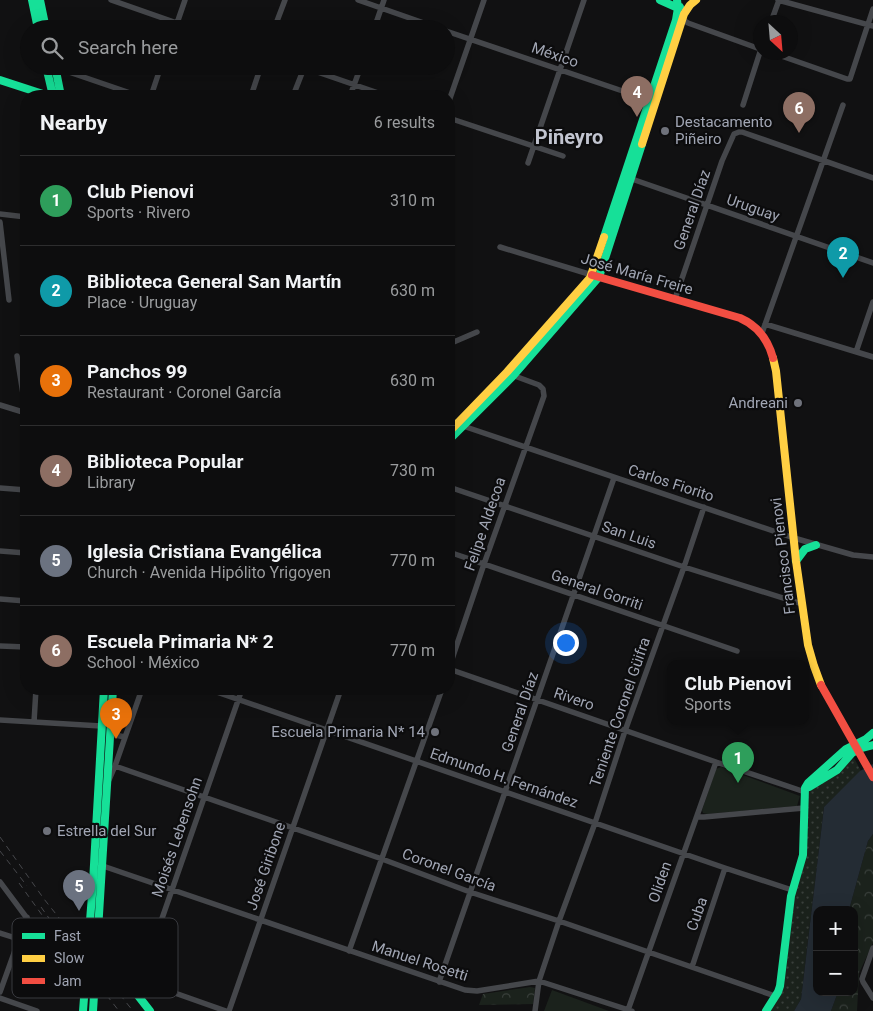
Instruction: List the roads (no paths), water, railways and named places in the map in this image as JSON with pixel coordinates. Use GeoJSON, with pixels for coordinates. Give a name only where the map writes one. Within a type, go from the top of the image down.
{"type":"FeatureCollection","features":[{"type":"Feature","properties":{"kind":"main road"},"geometry":{"type":"LineString","coordinates":[[32,0],[36,20]]}},
{"type":"Feature","properties":{"kind":"main road"},"geometry":{"type":"LineString","coordinates":[[40,0],[44,20]]}},
{"type":"Feature","properties":{"kind":"main road"},"geometry":{"type":"LineString","coordinates":[[660,0],[687,6]]}},
{"type":"Feature","properties":{"kind":"main road"},"geometry":{"type":"LineString","coordinates":[[455,432],[594,284],[595,276],[653,102],[681,26],[682,18],[687,6],[696,0]]}},
{"type":"Feature","properties":{"kind":"main road"},"geometry":{"type":"LineString","coordinates":[[653,102],[676,20],[678,4]]}},
{"type":"Feature","properties":{"kind":"main road"},"geometry":{"type":"LineString","coordinates":[[49,75],[54,90]]}},
{"type":"Feature","properties":{"kind":"main road"},"geometry":{"type":"LineString","coordinates":[[55,75],[56,90]]}},
{"type":"Feature","properties":{"kind":"main road"},"geometry":{"type":"LineString","coordinates":[[0,80],[31,90]]}},
{"type":"Feature","properties":{"kind":"main road","name":"José María Freire"},"geometry":{"type":"LineString","coordinates":[[595,276],[746,321],[762,333]]}},
{"type":"Feature","properties":{"kind":"main road","name":"Francisco Pienovi"},"geometry":{"type":"LineString","coordinates":[[762,333],[771,351],[774,364],[796,561],[808,645],[817,676],[873,777]]}},
{"type":"Feature","properties":{"kind":"main road"},"geometry":{"type":"LineString","coordinates":[[455,428],[460,425]]}},
{"type":"Feature","properties":{"kind":"main road"},"geometry":{"type":"LineString","coordinates":[[796,561],[805,550],[816,545]]}},
{"type":"Feature","properties":{"kind":"main road"},"geometry":{"type":"LineString","coordinates":[[97,918],[101,726],[104,695]]}},
{"type":"Feature","properties":{"kind":"main road"},"geometry":{"type":"LineString","coordinates":[[91,918],[107,784],[113,695]]}},
{"type":"Feature","properties":{"kind":"main road"},"geometry":{"type":"LineString","coordinates":[[805,792],[810,786],[840,768],[856,747],[873,733]]}},
{"type":"Feature","properties":{"kind":"main road"},"geometry":{"type":"LineString","coordinates":[[766,1011],[780,986],[792,890],[803,855],[804,796],[806,786],[846,749],[873,745]]}},
{"type":"Feature","properties":{"kind":"main road"},"geometry":{"type":"LineString","coordinates":[[830,764],[829,769],[835,772]]}},
{"type":"Feature","properties":{"kind":"main road"},"geometry":{"type":"LineString","coordinates":[[83,1011],[84,998]]}},
{"type":"Feature","properties":{"kind":"main road"},"geometry":{"type":"LineString","coordinates":[[93,1011],[94,998]]}},
{"type":"Feature","properties":{"kind":"main road"},"geometry":{"type":"LineString","coordinates":[[140,998],[150,1011]]}},
{"type":"Feature","properties":{"kind":"street"},"geometry":{"type":"LineString","coordinates":[[111,0],[161,20]]}},
{"type":"Feature","properties":{"kind":"street"},"geometry":{"type":"LineString","coordinates":[[178,20],[184,0]]}},
{"type":"Feature","properties":{"kind":"street"},"geometry":{"type":"LineString","coordinates":[[277,20],[285,0]]}},
{"type":"Feature","properties":{"kind":"street"},"geometry":{"type":"LineString","coordinates":[[358,0],[416,20]]}},
{"type":"Feature","properties":{"kind":"street"},"geometry":{"type":"LineString","coordinates":[[377,20],[384,0]]}},
{"type":"Feature","properties":{"kind":"street"},"geometry":{"type":"LineString","coordinates":[[453,90],[484,0]]}},
{"type":"Feature","properties":{"kind":"street"},"geometry":{"type":"LineString","coordinates":[[528,163],[584,0]]}},
{"type":"Feature","properties":{"kind":"street"},"geometry":{"type":"LineString","coordinates":[[774,15],[779,0],[871,25]]}},
{"type":"Feature","properties":{"kind":"street"},"geometry":{"type":"LineString","coordinates":[[678,4],[682,18],[688,24],[753,47]]}},
{"type":"Feature","properties":{"kind":"street"},"geometry":{"type":"LineString","coordinates":[[793,60],[850,79],[871,25],[873,9]]}},
{"type":"Feature","properties":{"kind":"street","name":"México"},"geometry":{"type":"LineString","coordinates":[[455,33],[653,102]]}},
{"type":"Feature","properties":{"kind":"street"},"geometry":{"type":"LineString","coordinates":[[742,105],[757,60]]}},
{"type":"Feature","properties":{"kind":"street"},"geometry":{"type":"LineString","coordinates":[[80,75],[123,90]]}},
{"type":"Feature","properties":{"kind":"street"},"geometry":{"type":"LineString","coordinates":[[153,90],[158,75]]}},
{"type":"Feature","properties":{"kind":"street"},"geometry":{"type":"LineString","coordinates":[[253,90],[258,75]]}},
{"type":"Feature","properties":{"kind":"street"},"geometry":{"type":"LineString","coordinates":[[296,90],[300,75]]}},
{"type":"Feature","properties":{"kind":"street"},"geometry":{"type":"LineString","coordinates":[[325,75],[369,90]]}},
{"type":"Feature","properties":{"kind":"street"},"geometry":{"type":"LineString","coordinates":[[352,90],[358,75]]}},
{"type":"Feature","properties":{"kind":"street"},"geometry":{"type":"LineString","coordinates":[[762,333],[843,105]]}},
{"type":"Feature","properties":{"kind":"street"},"geometry":{"type":"LineString","coordinates":[[455,120],[563,156]]}},
{"type":"Feature","properties":{"kind":"street","name":"General Díaz"},"geometry":{"type":"LineString","coordinates":[[675,299],[706,206],[732,136],[736,132],[742,132],[823,160]]}},
{"type":"Feature","properties":{"kind":"street"},"geometry":{"type":"LineString","coordinates":[[823,160],[873,178]]}},
{"type":"Feature","properties":{"kind":"street","name":"Uruguay"},"geometry":{"type":"LineString","coordinates":[[628,178],[873,263]]}},
{"type":"Feature","properties":{"kind":"street"},"geometry":{"type":"LineString","coordinates":[[0,214],[20,216]]}},
{"type":"Feature","properties":{"kind":"street"},"geometry":{"type":"LineString","coordinates":[[0,222],[9,300]]}},
{"type":"Feature","properties":{"kind":"street","name":"José María Freire"},"geometry":{"type":"LineString","coordinates":[[500,247],[595,276]]}},
{"type":"Feature","properties":{"kind":"street"},"geometry":{"type":"LineString","coordinates":[[856,352],[873,302]]}},
{"type":"Feature","properties":{"kind":"street"},"geometry":{"type":"LineString","coordinates":[[766,324],[873,357]]}},
{"type":"Feature","properties":{"kind":"street"},"geometry":{"type":"LineString","coordinates":[[455,341],[477,332]]}},
{"type":"Feature","properties":{"kind":"street"},"geometry":{"type":"LineString","coordinates":[[17,356],[20,375]]}},
{"type":"Feature","properties":{"kind":"street","name":"Felipe Aldecoa"},"geometry":{"type":"LineString","coordinates":[[455,651],[544,396],[543,389],[539,385],[510,374]]}},
{"type":"Feature","properties":{"kind":"street"},"geometry":{"type":"LineString","coordinates":[[0,405],[20,411]]}},
{"type":"Feature","properties":{"kind":"street"},"geometry":{"type":"LineString","coordinates":[[455,422],[460,425]]}},
{"type":"Feature","properties":{"kind":"street","name":"Carlos Fiorito"},"geometry":{"type":"LineString","coordinates":[[460,425],[794,538],[853,555],[873,558]]}},
{"type":"Feature","properties":{"kind":"street","name":"General Díaz"},"geometry":{"type":"LineString","coordinates":[[439,982],[614,478]]}},
{"type":"Feature","properties":{"kind":"street"},"geometry":{"type":"LineString","coordinates":[[0,488],[20,490]]}},
{"type":"Feature","properties":{"kind":"street","name":"San Luis"},"geometry":{"type":"LineString","coordinates":[[455,489],[802,604]]}},
{"type":"Feature","properties":{"kind":"street","name":"Teniente Coronel Güifra"},"geometry":{"type":"LineString","coordinates":[[535,1011],[539,981],[559,921],[595,823],[625,730],[704,507]]}},
{"type":"Feature","properties":{"kind":"street"},"geometry":{"type":"LineString","coordinates":[[0,551],[20,553]]}},
{"type":"Feature","properties":{"kind":"street","name":"General Gorriti"},"geometry":{"type":"LineString","coordinates":[[455,554],[737,650]]}},
{"type":"Feature","properties":{"kind":"street"},"geometry":{"type":"LineString","coordinates":[[0,599],[20,601]]}},
{"type":"Feature","properties":{"kind":"street"},"geometry":{"type":"LineString","coordinates":[[0,646],[20,647]]}},
{"type":"Feature","properties":{"kind":"street","name":"Rivero"},"geometry":{"type":"LineString","coordinates":[[455,671],[805,792]]}},
{"type":"Feature","properties":{"kind":"street"},"geometry":{"type":"LineString","coordinates":[[34,722],[36,695]]}},
{"type":"Feature","properties":{"kind":"street"},"geometry":{"type":"LineString","coordinates":[[107,784],[140,695]]}},
{"type":"Feature","properties":{"kind":"street","name":"Edmundo H. Fernández"},"geometry":{"type":"LineString","coordinates":[[226,695],[792,890]]}},
{"type":"Feature","properties":{"kind":"street","name":"Moisés Lebensohn"},"geometry":{"type":"LineString","coordinates":[[162,918],[240,695]]}},
{"type":"Feature","properties":{"kind":"street","name":"José Giribone"},"geometry":{"type":"LineString","coordinates":[[227,1011],[339,695]]}},
{"type":"Feature","properties":{"kind":"street"},"geometry":{"type":"LineString","coordinates":[[349,951],[440,695]]}},
{"type":"Feature","properties":{"kind":"street"},"geometry":{"type":"LineString","coordinates":[[0,720],[101,726]]}},
{"type":"Feature","properties":{"kind":"street"},"geometry":{"type":"LineString","coordinates":[[110,734],[126,737]]}},
{"type":"Feature","properties":{"kind":"street","name":"Oliden"},"geometry":{"type":"LineString","coordinates":[[630,1010],[716,762]]}},
{"type":"Feature","properties":{"kind":"street","name":"Coronel García"},"geometry":{"type":"LineString","coordinates":[[115,766],[382,859],[470,892],[775,996]]}},
{"type":"Feature","properties":{"kind":"street"},"geometry":{"type":"LineString","coordinates":[[696,817],[804,808]]}},
{"type":"Feature","properties":{"kind":"street"},"geometry":{"type":"LineString","coordinates":[[98,865],[172,889]]}},
{"type":"Feature","properties":{"kind":"street","name":"Cuba"},"geometry":{"type":"LineString","coordinates":[[692,967],[725,868]]}},
{"type":"Feature","properties":{"kind":"street"},"geometry":{"type":"LineString","coordinates":[[0,882],[26,917]]}},
{"type":"Feature","properties":{"kind":"street","name":"Manuel Rosetti"},"geometry":{"type":"LineString","coordinates":[[172,889],[439,982],[471,991],[539,981],[630,1010]]}},
{"type":"Feature","properties":{"kind":"street"},"geometry":{"type":"LineString","coordinates":[[0,933],[12,937]]}},
{"type":"Feature","properties":{"kind":"street"},"geometry":{"type":"LineString","coordinates":[[873,948],[862,979],[873,998]]}},
{"type":"Feature","properties":{"kind":"street"},"geometry":{"type":"LineString","coordinates":[[0,992],[12,959]]}},
{"type":"Feature","properties":{"kind":"street"},"geometry":{"type":"LineString","coordinates":[[178,994],[227,1011]]}},
{"type":"Feature","properties":{"kind":"street"},"geometry":{"type":"LineString","coordinates":[[0,998],[37,1011]]}},
{"type":"Feature","properties":{"kind":"railway"},"geometry":{"type":"LineString","coordinates":[[0,837],[59,918]]}},
{"type":"Feature","properties":{"kind":"railway"},"geometry":{"type":"LineString","coordinates":[[0,851],[27,886]]}},
{"type":"Feature","properties":{"kind":"railway"},"geometry":{"type":"LineString","coordinates":[[19,883],[42,915]]}},
{"type":"Feature","properties":{"kind":"railway"},"geometry":{"type":"LineString","coordinates":[[41,907],[49,918]]}},
{"type":"Feature","properties":{"kind":"railway"},"geometry":{"type":"LineString","coordinates":[[109,998],[119,1011]]}},
{"type":"Feature","properties":{"kind":"railway"},"geometry":{"type":"LineString","coordinates":[[123,998],[133,1011]]}},
{"type":"Feature","properties":{"kind":"place","name":"Biblioteca Popular"},"geometry":{"type":"Point","coordinates":[637,117]}},
{"type":"Feature","properties":{"kind":"place","name":"Destacamento Piñeiro"},"geometry":{"type":"Point","coordinates":[665,131]}},
{"type":"Feature","properties":{"kind":"place","name":"Escuela Primaria N* 2"},"geometry":{"type":"Point","coordinates":[799,133]}},
{"type":"Feature","properties":{"kind":"place","name":"Biblioteca General San Martín"},"geometry":{"type":"Point","coordinates":[843,278]}},
{"type":"Feature","properties":{"kind":"place","name":"Andreani"},"geometry":{"type":"Point","coordinates":[798,403]}},
{"type":"Feature","properties":{"kind":"place","name":"Escuela Primaria N* 14"},"geometry":{"type":"Point","coordinates":[435,732]}},
{"type":"Feature","properties":{"kind":"place","name":"Panchos 99"},"geometry":{"type":"Point","coordinates":[116,739]}},
{"type":"Feature","properties":{"kind":"place","name":"Club Pienovi"},"geometry":{"type":"Point","coordinates":[738,783]}},
{"type":"Feature","properties":{"kind":"place","name":"Estrella del Sur"},"geometry":{"type":"Point","coordinates":[47,831]}},
{"type":"Feature","properties":{"kind":"place","name":"Iglesia Cristiana Evangélica"},"geometry":{"type":"Point","coordinates":[79,911]}},
{"type":"Feature","properties":{"kind":"district","name":"Piñeyro"},"geometry":{"type":"Point","coordinates":[569,137]}}]}
